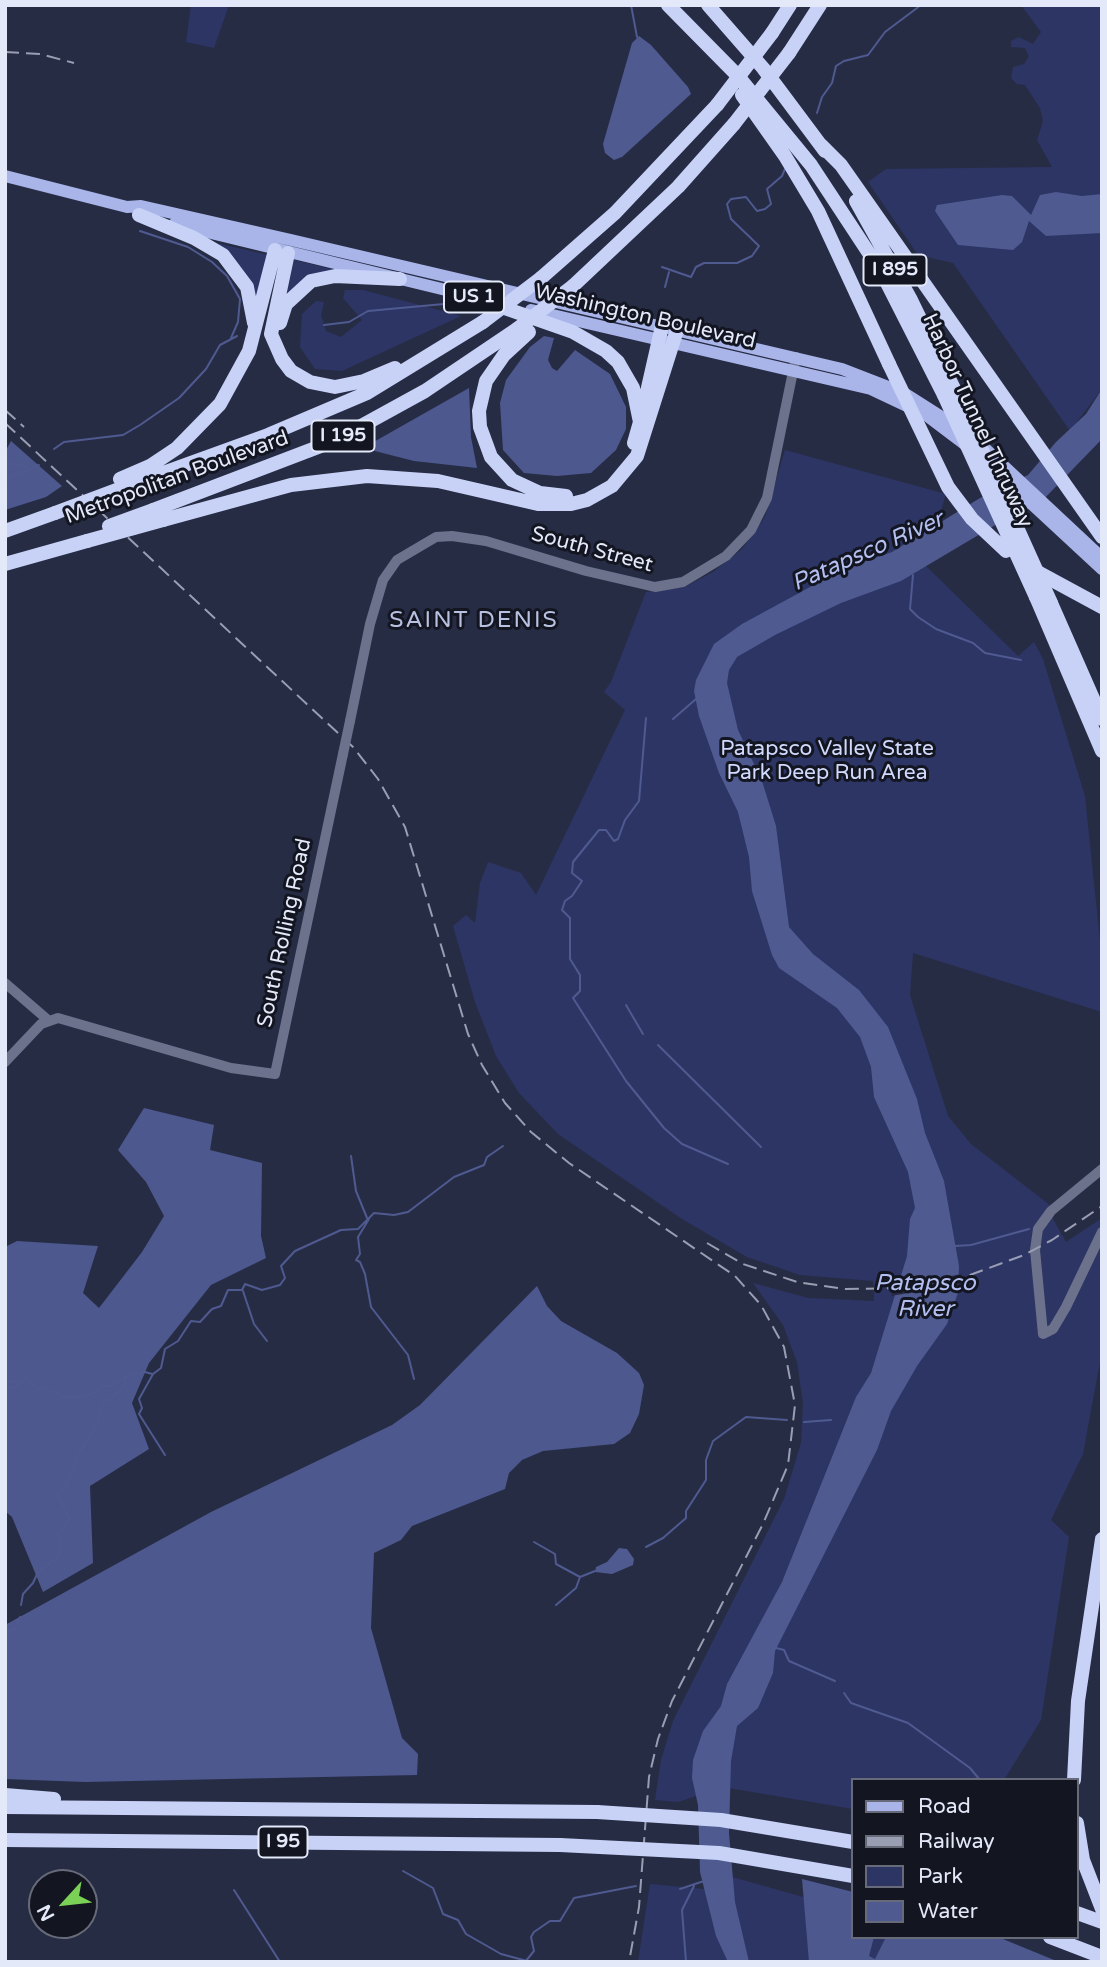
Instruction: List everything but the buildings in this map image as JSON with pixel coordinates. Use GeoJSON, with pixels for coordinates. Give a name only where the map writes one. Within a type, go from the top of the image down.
{"type":"FeatureCollection","features":[{"type":"Feature","properties":{"kind":"highway"},"geometry":{"type":"LineString","coordinates":[[662,5],[719,66],[785,156],[818,211],[948,487],[984,533],[1006,551],[1102,607]]}},
{"type":"Feature","properties":{"kind":"highway","name":"Harbor Tunnel Thruway"},"geometry":{"type":"LineString","coordinates":[[668,5],[723,59],[811,165],[882,273],[944,395],[1036,597],[1102,751]]}},
{"type":"Feature","properties":{"kind":"highway","name":"Harbor Tunnel Thruway"},"geometry":{"type":"LineString","coordinates":[[708,5],[751,53],[821,145],[912,300],[1102,719]]}},
{"type":"Feature","properties":{"kind":"highway","name":"Metropolitan Boulevard"},"geometry":{"type":"LineString","coordinates":[[5,531],[52,509],[123,482],[268,435],[367,393],[483,322],[541,278],[615,213],[718,105],[790,5]]}},
{"type":"Feature","properties":{"kind":"highway","name":"Metropolitan Boulevard"},"geometry":{"type":"LineString","coordinates":[[5,564],[158,515],[334,441],[425,391],[523,330],[678,187],[734,124],[789,53],[820,5]]}},
{"type":"Feature","properties":{"kind":"highway"},"geometry":{"type":"LineString","coordinates":[[821,145],[841,164],[1102,537]]}},
{"type":"Feature","properties":{"kind":"highway"},"geometry":{"type":"LineString","coordinates":[[139,215],[194,238],[232,264],[247,287],[251,300],[253,338]]}},
{"type":"Feature","properties":{"kind":"highway"},"geometry":{"type":"LineString","coordinates":[[123,482],[162,458],[207,421],[234,384],[253,338],[283,245]]}},
{"type":"Feature","properties":{"kind":"highway"},"geometry":{"type":"LineString","coordinates":[[283,245],[271,323],[273,342],[291,371],[310,382],[323,386],[349,385],[408,362],[483,322]]}},
{"type":"Feature","properties":{"kind":"highway"},"geometry":{"type":"LineString","coordinates":[[282,359],[279,333],[283,312],[301,287],[321,277],[400,279]]}},
{"type":"Feature","properties":{"kind":"highway"},"geometry":{"type":"LineString","coordinates":[[473,297],[573,332],[606,351],[618,362],[633,388],[640,422]]}},
{"type":"Feature","properties":{"kind":"highway"},"geometry":{"type":"LineString","coordinates":[[523,330],[486,381],[479,411],[483,440],[491,457],[512,480],[540,493],[555,496],[583,493],[606,480],[624,461],[640,422],[668,335]]}},
{"type":"Feature","properties":{"kind":"highway"},"geometry":{"type":"LineString","coordinates":[[158,515],[292,485],[367,476],[438,481],[538,504],[570,504],[587,500],[612,486],[637,456],[668,335]]}},
{"type":"Feature","properties":{"kind":"highway"},"geometry":{"type":"LineString","coordinates":[[5,523],[52,509]]}},
{"type":"Feature","properties":{"kind":"highway"},"geometry":{"type":"LineString","coordinates":[[1074,1778],[1078,1701],[1102,1539]]}},
{"type":"Feature","properties":{"kind":"highway"},"geometry":{"type":"LineString","coordinates":[[5,1795],[149,1808]]}},
{"type":"Feature","properties":{"kind":"highway","name":"I 95"},"geometry":{"type":"LineString","coordinates":[[5,1807],[597,1812],[721,1820],[852,1842]]}},
{"type":"Feature","properties":{"kind":"highway"},"geometry":{"type":"LineString","coordinates":[[1079,1832],[1089,1878],[1102,1909]]}},
{"type":"Feature","properties":{"kind":"highway","name":"I 95"},"geometry":{"type":"LineString","coordinates":[[5,1840],[560,1845],[719,1853],[852,1876]]}},
{"type":"Feature","properties":{"kind":"highway"},"geometry":{"type":"LineString","coordinates":[[1079,1914],[1102,1922]]}},
{"type":"Feature","properties":{"kind":"highway"},"geometry":{"type":"LineString","coordinates":[[1055,1939],[1102,1957]]}},
{"type":"Feature","properties":{"kind":"main road","name":"Washington Boulevard"},"geometry":{"type":"LineString","coordinates":[[5,176],[127,206],[141,206],[473,297],[668,335]]}},
{"type":"Feature","properties":{"kind":"main road","name":"Washington Boulevard"},"geometry":{"type":"LineString","coordinates":[[127,206],[139,215],[283,245],[795,364],[842,369],[904,393],[931,407],[1102,558]]}},
{"type":"Feature","properties":{"kind":"main road","name":"Washington Boulevard"},"geometry":{"type":"LineString","coordinates":[[1048,513],[1102,569]]}},
{"type":"Feature","properties":{"kind":"street","name":"South Street"},"geometry":{"type":"LineString","coordinates":[[436,537],[452,536],[486,541],[641,586],[670,585],[696,576],[739,544],[760,514],[772,477],[795,364]]}},
{"type":"Feature","properties":{"kind":"street","name":"South Rolling Road"},"geometry":{"type":"LineString","coordinates":[[48,1020],[69,1020],[231,1068],[275,1074],[370,624],[383,580],[397,560],[436,537]]}},
{"type":"Feature","properties":{"kind":"street"},"geometry":{"type":"LineString","coordinates":[[5,983],[48,1020],[5,1062]]}},
{"type":"Feature","properties":{"kind":"street"},"geometry":{"type":"LineString","coordinates":[[1102,1168],[1051,1211],[1038,1229],[1035,1250],[1043,1334],[1053,1329],[1066,1307],[1102,1232]]}},
{"type":"Feature","properties":{"kind":"green space"},"geometry":{"type":"Polygon","coordinates":[[[191,5],[229,5],[214,48],[186,42],[191,5]]]}},
{"type":"Feature","properties":{"kind":"green space"},"geometry":{"type":"Polygon","coordinates":[[[1021,5],[1102,5],[1102,389],[1070,431],[953,263],[918,255],[868,182],[886,169],[1052,167],[1037,140],[1043,121],[1040,108],[1025,85],[1017,84],[1011,78],[1013,67],[1024,64],[1029,56],[1025,48],[1011,47],[1011,41],[1019,37],[1033,44],[1041,32],[1021,5]]]}},
{"type":"Feature","properties":{"kind":"green space"},"geometry":{"type":"Polygon","coordinates":[[[212,242],[268,255],[257,306],[212,242]]]}},
{"type":"Feature","properties":{"kind":"green space"},"geometry":{"type":"Polygon","coordinates":[[[294,260],[339,271],[286,298],[294,260]]]}},
{"type":"Feature","properties":{"kind":"green space"},"geometry":{"type":"Polygon","coordinates":[[[345,290],[363,290],[461,316],[342,371],[315,369],[300,347],[302,314],[316,301],[324,302],[321,315],[326,331],[341,337],[362,320],[343,298],[345,290]]]}},
{"type":"Feature","properties":{"kind":"green space","name":"Patapsco Valley State Park Deep Run Area"},"geometry":{"type":"Polygon","coordinates":[[[785,450],[946,494],[925,565],[1018,656],[1034,642],[1043,659],[1085,796],[1102,960],[1102,1012],[913,953],[910,995],[948,1116],[971,1144],[1051,1206],[1053,1219],[1066,1242],[1102,1218],[1102,1351],[1083,1454],[1051,1520],[1069,1537],[1041,1720],[1005,1778],[852,1778],[852,1809],[723,1787],[678,1802],[655,1800],[661,1760],[673,1721],[784,1499],[801,1443],[803,1403],[797,1362],[783,1325],[753,1283],[808,1298],[874,1301],[873,1281],[800,1275],[747,1257],[682,1219],[558,1134],[519,1093],[496,1056],[475,1002],[453,926],[466,915],[475,923],[480,883],[488,862],[521,873],[536,895],[625,710],[604,692],[611,682],[646,592],[685,587],[713,572],[742,549],[765,517],[785,450]]]}},
{"type":"Feature","properties":{"kind":"green space"},"geometry":{"type":"Polygon","coordinates":[[[725,1875],[852,1911],[852,1939],[948,1939],[969,1962],[638,1962],[650,1884],[704,1889],[725,1875]]]}},
{"type":"Feature","properties":{"kind":"shaded area"},"geometry":{"type":"Polygon","coordinates":[[[544,336],[554,338],[548,360],[552,368],[557,371],[575,350],[610,374],[626,407],[626,429],[616,450],[591,473],[557,476],[524,473],[503,450],[500,403],[506,380],[530,347],[544,336]]]}},
{"type":"Feature","properties":{"kind":"shaded area"},"geometry":{"type":"Polygon","coordinates":[[[469,388],[471,437],[477,468],[414,461],[363,448],[469,388]]]}},
{"type":"Feature","properties":{"kind":"shaded area"},"geometry":{"type":"Polygon","coordinates":[[[11,441],[62,486],[46,497],[5,510],[5,452],[11,441]]]}},
{"type":"Feature","properties":{"kind":"shaded area"},"geometry":{"type":"Polygon","coordinates":[[[144,1108],[214,1125],[210,1150],[262,1163],[261,1236],[266,1258],[211,1285],[149,1363],[132,1403],[149,1449],[90,1486],[93,1563],[43,1592],[12,1517],[5,1511],[5,1247],[17,1241],[98,1246],[83,1293],[99,1308],[142,1252],[164,1216],[146,1182],[118,1150],[144,1108]]]}},
{"type":"Feature","properties":{"kind":"shaded area"},"geometry":{"type":"Polygon","coordinates":[[[537,1286],[547,1306],[561,1321],[617,1353],[639,1373],[644,1385],[639,1414],[630,1433],[614,1444],[543,1451],[522,1460],[509,1473],[505,1489],[412,1526],[401,1540],[374,1553],[371,1628],[402,1738],[418,1754],[417,1775],[85,1782],[5,1779],[5,1625],[211,1512],[392,1425],[420,1405],[537,1286]]]}},
{"type":"Feature","properties":{"kind":"shaded area"},"geometry":{"type":"Polygon","coordinates":[[[802,1879],[852,1892],[852,1939],[873,1939],[869,1956],[875,1959],[885,1939],[1003,1939],[1059,1962],[809,1962],[802,1879]]]}},
{"type":"Feature","properties":{"kind":"water"},"geometry":{"type":"Polygon","coordinates":[[[639,36],[651,45],[688,87],[691,94],[622,157],[614,160],[605,153],[603,144],[632,43],[639,36]]]}},
{"type":"Feature","properties":{"kind":"water"},"geometry":{"type":"Polygon","coordinates":[[[1056,192],[1082,196],[1102,194],[1102,233],[1046,236],[1029,221],[1022,242],[1013,250],[958,245],[935,211],[937,205],[1002,195],[1012,196],[1031,215],[1040,195],[1056,192]]]}},
{"type":"Feature","properties":{"kind":"water","name":"Patapsco River"},"geometry":{"type":"Polygon","coordinates":[[[1102,389],[1102,439],[1040,503],[997,524],[901,581],[841,603],[775,635],[737,657],[729,670],[727,683],[738,730],[762,781],[776,826],[789,927],[813,954],[859,990],[888,1027],[917,1099],[925,1133],[944,1181],[959,1266],[958,1293],[947,1324],[917,1366],[891,1411],[877,1450],[775,1651],[773,1673],[758,1708],[737,1726],[731,1761],[729,1833],[735,1902],[749,1962],[728,1962],[716,1936],[700,1872],[698,1805],[692,1778],[693,1760],[703,1731],[721,1706],[727,1684],[782,1582],[856,1397],[871,1373],[907,1256],[910,1219],[915,1208],[908,1172],[874,1097],[871,1067],[860,1037],[837,1008],[779,968],[772,955],[752,891],[749,857],[738,812],[719,773],[699,716],[694,691],[696,680],[714,644],[742,624],[845,568],[892,552],[980,498],[1028,475],[1056,442],[1086,414],[1102,389]]]}},
{"type":"Feature","properties":{"kind":"water"},"geometry":{"type":"Polygon","coordinates":[[[619,1548],[627,1549],[634,1559],[633,1565],[612,1574],[595,1572],[596,1567],[607,1562],[619,1548]]]}},
{"type":"Feature","properties":{"kind":"pier"},"geometry":{"type":"Polygon","coordinates":[[[962,1274],[962,1284],[891,1296],[894,1287],[962,1274]]]}},
{"type":"Feature","properties":{"kind":"waterway"},"geometry":{"type":"LineString","coordinates":[[631,5],[637,37]]}},
{"type":"Feature","properties":{"kind":"waterway"},"geometry":{"type":"LineString","coordinates":[[817,113],[822,97],[832,83],[836,66],[844,61],[868,55],[885,32],[921,5]]}},
{"type":"Feature","properties":{"kind":"waterway"},"geometry":{"type":"LineString","coordinates":[[662,267],[691,277],[696,267],[704,263],[737,263],[752,256],[759,246],[731,219],[727,204],[731,199],[746,197],[757,211],[765,209],[771,204],[767,189],[782,176],[785,169]]}},
{"type":"Feature","properties":{"kind":"waterway"},"geometry":{"type":"LineString","coordinates":[[140,231],[188,247],[212,262],[227,276],[240,299],[238,322],[231,338]]}},
{"type":"Feature","properties":{"kind":"waterway"},"geometry":{"type":"LineString","coordinates":[[665,287],[669,272]]}},
{"type":"Feature","properties":{"kind":"waterway"},"geometry":{"type":"LineString","coordinates":[[324,325],[349,322],[368,311],[444,304]]}},
{"type":"Feature","properties":{"kind":"waterway"},"geometry":{"type":"LineString","coordinates":[[54,449],[64,442],[123,435],[140,425],[179,398],[206,369],[220,345],[237,336]]}},
{"type":"Feature","properties":{"kind":"waterway"},"geometry":{"type":"LineString","coordinates":[[5,463],[26,466],[27,471]]}},
{"type":"Feature","properties":{"kind":"waterway"},"geometry":{"type":"LineString","coordinates":[[5,480],[39,465]]}},
{"type":"Feature","properties":{"kind":"waterway"},"geometry":{"type":"LineString","coordinates":[[913,575],[910,609],[918,617],[936,629],[973,643],[985,653],[1021,660]]}},
{"type":"Feature","properties":{"kind":"waterway"},"geometry":{"type":"LineString","coordinates":[[673,719],[696,699]]}},
{"type":"Feature","properties":{"kind":"waterway"},"geometry":{"type":"LineString","coordinates":[[646,718],[639,801],[625,820],[618,839],[614,841],[606,830],[599,830],[573,862],[572,873],[582,881],[565,901],[562,910],[570,918],[570,959],[580,975],[580,991],[573,998],[626,1081],[664,1128],[682,1144],[728,1164]]}},
{"type":"Feature","properties":{"kind":"waterway"},"geometry":{"type":"LineString","coordinates":[[626,1005],[643,1034]]}},
{"type":"Feature","properties":{"kind":"waterway"},"geometry":{"type":"LineString","coordinates":[[658,1045],[761,1147]]}},
{"type":"Feature","properties":{"kind":"waterway"},"geometry":{"type":"LineString","coordinates":[[165,1455],[139,1414],[142,1408],[139,1399],[153,1374],[161,1368],[165,1349],[178,1341],[191,1321],[200,1322],[212,1309],[221,1306],[228,1290],[242,1290],[245,1284],[262,1290],[280,1285],[285,1278],[281,1266],[295,1251],[341,1230],[358,1229],[374,1213],[394,1215],[408,1212],[454,1177],[484,1165],[487,1157],[503,1146]]}},
{"type":"Feature","properties":{"kind":"waterway"},"geometry":{"type":"LineString","coordinates":[[351,1156],[356,1191],[367,1218]]}},
{"type":"Feature","properties":{"kind":"waterway"},"geometry":{"type":"LineString","coordinates":[[369,1219],[358,1237],[360,1254],[356,1260],[360,1262],[365,1274],[371,1307],[408,1355],[414,1379]]}},
{"type":"Feature","properties":{"kind":"waterway"},"geometry":{"type":"LineString","coordinates":[[955,1246],[971,1245],[1029,1229]]}},
{"type":"Feature","properties":{"kind":"waterway"},"geometry":{"type":"LineString","coordinates":[[243,1291],[254,1324],[267,1341]]}},
{"type":"Feature","properties":{"kind":"waterway"},"geometry":{"type":"LineString","coordinates":[[5,1386],[15,1388],[26,1378],[38,1389],[46,1388],[64,1397],[83,1397],[96,1392],[100,1386],[110,1386],[130,1375],[145,1372],[152,1374]]}},
{"type":"Feature","properties":{"kind":"waterway"},"geometry":{"type":"LineString","coordinates":[[21,1605],[23,1594],[38,1572],[59,1556],[61,1545],[58,1535],[70,1519],[58,1495],[65,1489],[79,1453],[97,1425],[103,1404],[124,1387],[126,1378]]}},
{"type":"Feature","properties":{"kind":"waterway"},"geometry":{"type":"LineString","coordinates":[[5,1379],[17,1383]]}},
{"type":"Feature","properties":{"kind":"waterway"},"geometry":{"type":"LineString","coordinates":[[646,1547],[663,1538],[686,1518],[686,1511],[706,1480],[706,1460],[713,1441],[746,1417],[787,1420]]}},
{"type":"Feature","properties":{"kind":"waterway"},"geometry":{"type":"LineString","coordinates":[[804,1422],[831,1420]]}},
{"type":"Feature","properties":{"kind":"waterway"},"geometry":{"type":"LineString","coordinates":[[534,1542],[555,1554],[556,1564],[580,1577]]}},
{"type":"Feature","properties":{"kind":"waterway"},"geometry":{"type":"LineString","coordinates":[[556,1605],[576,1588],[580,1577],[595,1571]]}},
{"type":"Feature","properties":{"kind":"waterway"},"geometry":{"type":"LineString","coordinates":[[5,1631],[15,1629],[20,1617]]}},
{"type":"Feature","properties":{"kind":"waterway"},"geometry":{"type":"LineString","coordinates":[[776,1648],[784,1650],[789,1661],[835,1681]]}},
{"type":"Feature","properties":{"kind":"waterway"},"geometry":{"type":"LineString","coordinates":[[844,1693],[851,1703],[908,1723],[970,1768],[978,1778]]}},
{"type":"Feature","properties":{"kind":"waterway"},"geometry":{"type":"LineString","coordinates":[[403,1871],[433,1888],[443,1914],[458,1920],[466,1934],[501,1954],[527,1961]]}},
{"type":"Feature","properties":{"kind":"waterway"},"geometry":{"type":"LineString","coordinates":[[680,1889],[704,1881]]}},
{"type":"Feature","properties":{"kind":"waterway"},"geometry":{"type":"LineString","coordinates":[[525,1962],[534,1951],[531,1937],[534,1932],[550,1921],[560,1921],[574,1898],[636,1886]]}},
{"type":"Feature","properties":{"kind":"waterway"},"geometry":{"type":"LineString","coordinates":[[686,1962],[682,1910],[694,1886]]}},
{"type":"Feature","properties":{"kind":"waterway"},"geometry":{"type":"LineString","coordinates":[[234,1890],[280,1962]]}},
{"type":"Feature","properties":{"kind":"railway"},"geometry":{"type":"LineString","coordinates":[[5,52],[40,54],[74,63]]}},
{"type":"Feature","properties":{"kind":"railway"},"geometry":{"type":"LineString","coordinates":[[5,410],[24,427]]}},
{"type":"Feature","properties":{"kind":"railway"},"geometry":{"type":"LineString","coordinates":[[5,423],[353,747],[378,779],[405,827],[468,1034],[482,1065],[505,1103],[531,1132],[569,1163],[735,1276],[761,1305],[784,1347],[795,1405],[788,1465],[763,1524],[672,1701],[658,1739],[649,1777],[639,1907],[629,1962]]}},
{"type":"Feature","properties":{"kind":"railway"},"geometry":{"type":"LineString","coordinates":[[707,1243],[743,1264],[797,1282],[845,1289],[906,1288],[970,1275],[1024,1255],[1052,1240],[1102,1206]]}},
{"type":"Feature","properties":{"kind":"district","name":"SAINT DENIS"},"geometry":{"type":"Point","coordinates":[474,621]}}]}
